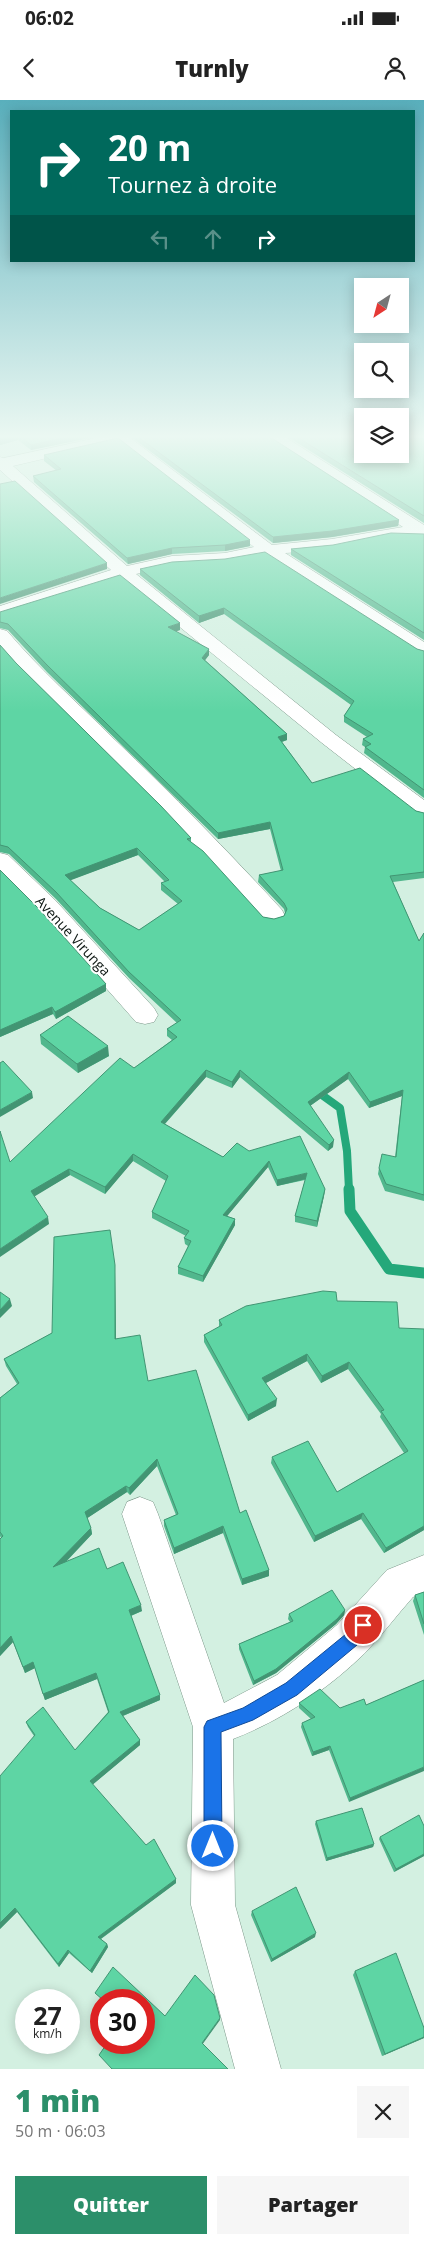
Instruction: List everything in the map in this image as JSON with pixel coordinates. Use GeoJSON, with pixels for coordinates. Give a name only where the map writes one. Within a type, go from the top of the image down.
{"type":"FeatureCollection","features":[{"type":"Feature","properties":{"kind":"main road"},"geometry":{"type":"LineString","coordinates":[[75,529],[123,572],[329,739],[424,811]]}},
{"type":"Feature","properties":{"kind":"main road"},"geometry":{"type":"LineString","coordinates":[[240,529],[268,550],[424,650]]}},
{"type":"Feature","properties":{"kind":"main road"},"geometry":{"type":"LineString","coordinates":[[0,612],[123,572],[172,562],[225,558],[268,550],[332,544],[398,532],[423,531]]}},
{"type":"Feature","properties":{"kind":"main road"},"geometry":{"type":"LineString","coordinates":[[0,635],[22,663],[107,742],[214,849],[273,916]]}},
{"type":"Feature","properties":{"kind":"main road","name":"Avenue Virunga"},"geometry":{"type":"LineString","coordinates":[[0,860],[47,906],[145,1014]]}},
{"type":"Feature","properties":{"kind":"main road"},"geometry":{"type":"LineString","coordinates":[[140,1514],[212,1727],[213,1905],[258,2069]]}},
{"type":"Feature","properties":{"kind":"main road"},"geometry":{"type":"LineString","coordinates":[[212,1727],[247,1714],[291,1689],[351,1639],[400,1583],[424,1574]]}},
{"type":"Feature","properties":{"kind":"building"},"geometry":{"type":"Polygon","coordinates":[[[0,529],[69,529],[107,563],[0,598],[0,529]]]}},
{"type":"Feature","properties":{"kind":"building"},"geometry":{"type":"Polygon","coordinates":[[[94,529],[236,529],[250,540],[225,545],[172,548],[127,558],[94,529]]]}},
{"type":"Feature","properties":{"kind":"building"},"geometry":{"type":"Polygon","coordinates":[[[262,529],[345,529],[332,531],[273,537],[262,529]]]}},
{"type":"Feature","properties":{"kind":"building"},"geometry":{"type":"Polygon","coordinates":[[[391,533],[424,534],[424,633],[291,549],[333,545],[391,533]]]}},
{"type":"Feature","properties":{"kind":"building"},"geometry":{"type":"Polygon","coordinates":[[[265,552],[417,649],[424,651],[424,790],[365,747],[371,744],[363,739],[373,734],[344,716],[354,701],[224,608],[199,616],[140,569],[172,562],[225,559],[265,552]]]}},
{"type":"Feature","properties":{"kind":"building"},"geometry":{"type":"Polygon","coordinates":[[[120,575],[180,623],[168,627],[209,649],[202,658],[287,734],[278,737],[312,783],[360,768],[416,811],[424,813],[424,872],[390,876],[419,941],[424,933],[424,1195],[386,1184],[379,1168],[382,1154],[396,1157],[403,1090],[370,1102],[349,1072],[308,1102],[334,1140],[329,1145],[240,1070],[232,1082],[206,1070],[161,1122],[223,1157],[237,1143],[249,1151],[300,1136],[325,1189],[317,1221],[295,1216],[307,1173],[277,1180],[269,1161],[223,1215],[235,1219],[203,1276],[178,1267],[191,1241],[184,1238],[189,1231],[152,1212],[168,1176],[133,1154],[105,1187],[69,1169],[31,1191],[48,1217],[0,1249],[0,1131],[10,1162],[120,1058],[134,1068],[177,1037],[167,1029],[181,1020],[129,972],[56,892],[8,847],[0,845],[0,645],[161,806],[191,838],[187,839],[203,851],[263,917],[274,919],[284,916],[287,909],[259,875],[283,870],[270,822],[218,833],[47,665],[8,624],[0,622],[0,612],[120,575]],[[137,848],[65,875],[100,908],[139,930],[182,901],[161,883],[169,880],[137,848]]]}},
{"type":"Feature","properties":{"kind":"building"},"geometry":{"type":"Polygon","coordinates":[[[0,870],[37,907],[106,984],[55,1012],[52,1007],[0,1030],[0,870]]]}},
{"type":"Feature","properties":{"kind":"building"},"geometry":{"type":"Polygon","coordinates":[[[68,1016],[108,1046],[77,1064],[40,1035],[68,1016]]]}},
{"type":"Feature","properties":{"kind":"building"},"geometry":{"type":"Polygon","coordinates":[[[3,1061],[32,1092],[0,1110],[0,1063],[3,1061]]]}},
{"type":"Feature","properties":{"kind":"building"},"geometry":{"type":"Polygon","coordinates":[[[110,1230],[115,1265],[115,1339],[140,1335],[148,1381],[196,1370],[240,1513],[246,1510],[269,1570],[242,1579],[223,1526],[174,1548],[164,1520],[178,1514],[157,1459],[129,1488],[126,1486],[85,1512],[91,1528],[53,1567],[99,1548],[107,1569],[123,1562],[141,1605],[129,1610],[160,1695],[120,1712],[140,1740],[90,1781],[146,1845],[154,1839],[176,1879],[98,1937],[107,1944],[90,1971],[68,1950],[58,1964],[15,1908],[0,1923],[0,1776],[35,1735],[26,1722],[43,1707],[75,1750],[109,1712],[96,1673],[43,1694],[33,1662],[23,1667],[11,1636],[0,1648],[0,1539],[3,1536],[0,1532],[0,1398],[19,1383],[4,1359],[52,1333],[54,1237],[110,1230]]]}},
{"type":"Feature","properties":{"kind":"building"},"geometry":{"type":"Polygon","coordinates":[[[323,1291],[336,1292],[337,1301],[397,1302],[399,1328],[424,1329],[424,1526],[386,1548],[363,1513],[315,1536],[272,1457],[308,1441],[337,1492],[408,1451],[381,1411],[384,1410],[349,1362],[322,1376],[307,1354],[262,1378],[277,1399],[248,1415],[204,1335],[222,1325],[219,1320],[246,1306],[323,1291]]]}},
{"type":"Feature","properties":{"kind":"building"},"geometry":{"type":"Polygon","coordinates":[[[0,1292],[10,1299],[0,1310],[0,1292]]]}},
{"type":"Feature","properties":{"kind":"building"},"geometry":{"type":"Polygon","coordinates":[[[332,1590],[345,1610],[337,1619],[276,1669],[254,1681],[239,1644],[293,1621],[289,1614],[332,1590]]]}},
{"type":"Feature","properties":{"kind":"building"},"geometry":{"type":"Polygon","coordinates":[[[424,1592],[424,1624],[415,1595],[424,1592]]]}},
{"type":"Feature","properties":{"kind":"building"},"geometry":{"type":"Polygon","coordinates":[[[424,1680],[424,1767],[350,1798],[330,1746],[313,1752],[302,1723],[315,1717],[299,1703],[320,1689],[340,1708],[364,1699],[366,1705],[424,1680]]]}},
{"type":"Feature","properties":{"kind":"building"},"geometry":{"type":"Polygon","coordinates":[[[362,1808],[374,1844],[327,1858],[316,1821],[362,1808]]]}},
{"type":"Feature","properties":{"kind":"building"},"geometry":{"type":"Polygon","coordinates":[[[419,1815],[424,1826],[424,1854],[396,1869],[380,1837],[419,1815]]]}},
{"type":"Feature","properties":{"kind":"building"},"geometry":{"type":"Polygon","coordinates":[[[296,1887],[316,1933],[272,1959],[252,1911],[296,1887]]]}},
{"type":"Feature","properties":{"kind":"building"},"geometry":{"type":"Polygon","coordinates":[[[396,1953],[424,2028],[424,2037],[385,2054],[355,1971],[396,1953]]]}},
{"type":"Feature","properties":{"kind":"building"},"geometry":{"type":"Polygon","coordinates":[[[113,1967],[136,1989],[98,1989],[113,1967]]]}},
{"type":"Feature","properties":{"kind":"building"},"geometry":{"type":"Polygon","coordinates":[[[195,1975],[214,1995],[220,2018],[202,2043],[228,2069],[112,2069],[99,2055],[155,2054],[155,2007],[165,2016],[195,1975]]]}},
{"type":"Feature","properties":{"kind":"waterway"},"geometry":{"type":"LineString","coordinates":[[315,1090],[340,1108],[347,1151],[349,1190]]}},
{"type":"Feature","properties":{"kind":"waterway"},"geometry":{"type":"LineString","coordinates":[[349,1189],[350,1211],[389,1269],[424,1273]]}},
{"type":"Feature","properties":{"kind":"route"},"geometry":{"type":"LineString","coordinates":[[213,1846],[212,1727],[247,1714],[291,1689],[351,1639],[363,1625]]}}]}
